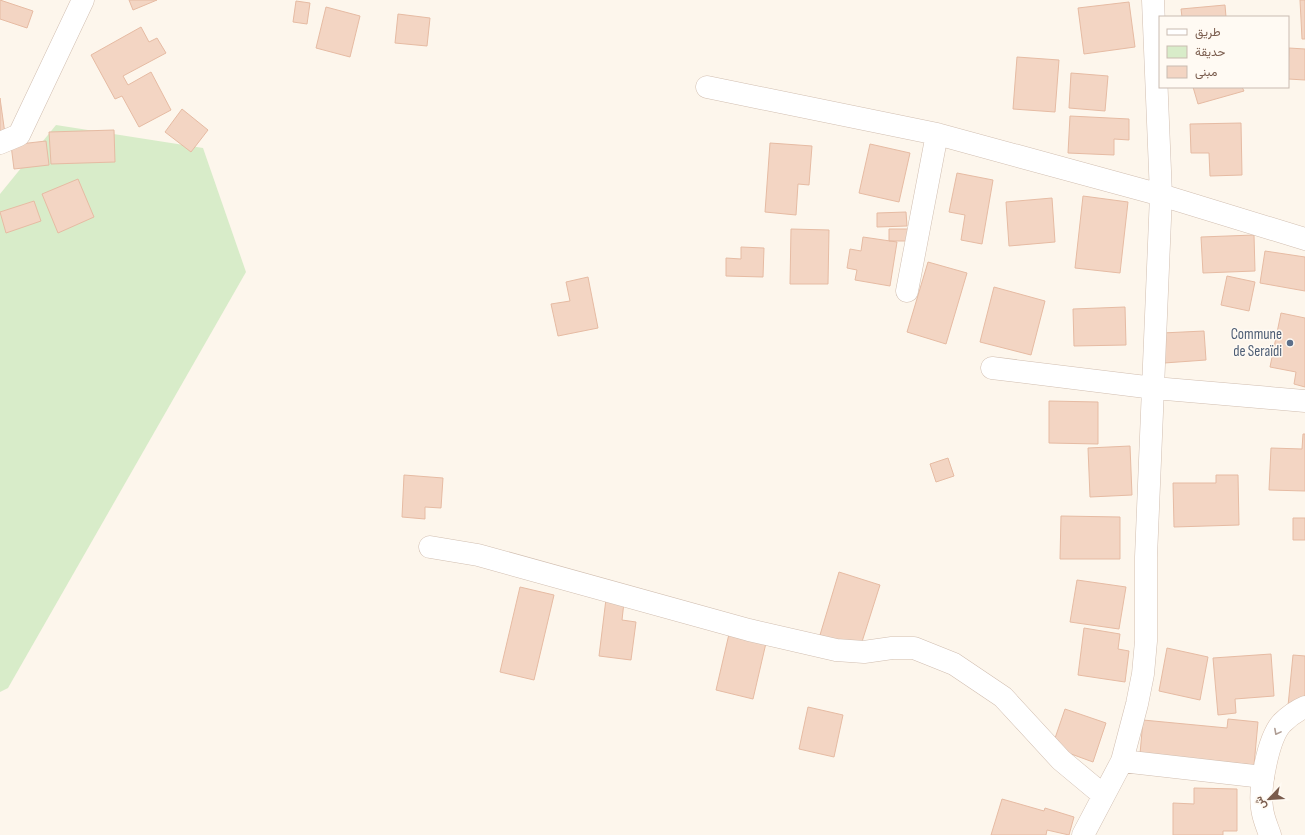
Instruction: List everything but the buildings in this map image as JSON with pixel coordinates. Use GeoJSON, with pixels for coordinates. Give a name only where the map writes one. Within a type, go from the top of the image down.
{"type":"FeatureCollection","features":[{"type":"Feature","properties":{"kind":"street"},"geometry":{"type":"LineString","coordinates":[[0,143],[19,136],[83,0]]}},
{"type":"Feature","properties":{"kind":"street"},"geometry":{"type":"LineString","coordinates":[[1083,835],[1122,761],[1137,704],[1143,674],[1146,641],[1146,557],[1161,195],[1153,0]]}},
{"type":"Feature","properties":{"kind":"street"},"geometry":{"type":"LineString","coordinates":[[707,87],[937,134],[1161,195],[1305,239]]}},
{"type":"Feature","properties":{"kind":"street"},"geometry":{"type":"LineString","coordinates":[[906,291],[937,134]]}},
{"type":"Feature","properties":{"kind":"street"},"geometry":{"type":"LineString","coordinates":[[992,368],[1154,388],[1305,401]]}},
{"type":"Feature","properties":{"kind":"street"},"geometry":{"type":"LineString","coordinates":[[430,547],[478,555],[749,630],[836,650],[864,652],[892,648],[914,648],[954,664],[1002,697],[1061,760],[1103,795]]}},
{"type":"Feature","properties":{"kind":"street"},"geometry":{"type":"LineString","coordinates":[[1270,835],[1262,808],[1262,793],[1263,777],[1272,742],[1282,723],[1305,706]]}},
{"type":"Feature","properties":{"kind":"street"},"geometry":{"type":"LineString","coordinates":[[1122,761],[1263,777]]}},
{"type":"Feature","properties":{"kind":"green space"},"geometry":{"type":"Polygon","coordinates":[[[56,125],[203,148],[246,272],[8,688],[0,692],[0,194],[56,125]]]}},
{"type":"Feature","properties":{"kind":"place","name":"Commune de Seraïdi"},"geometry":{"type":"Point","coordinates":[1290,343]}}]}
